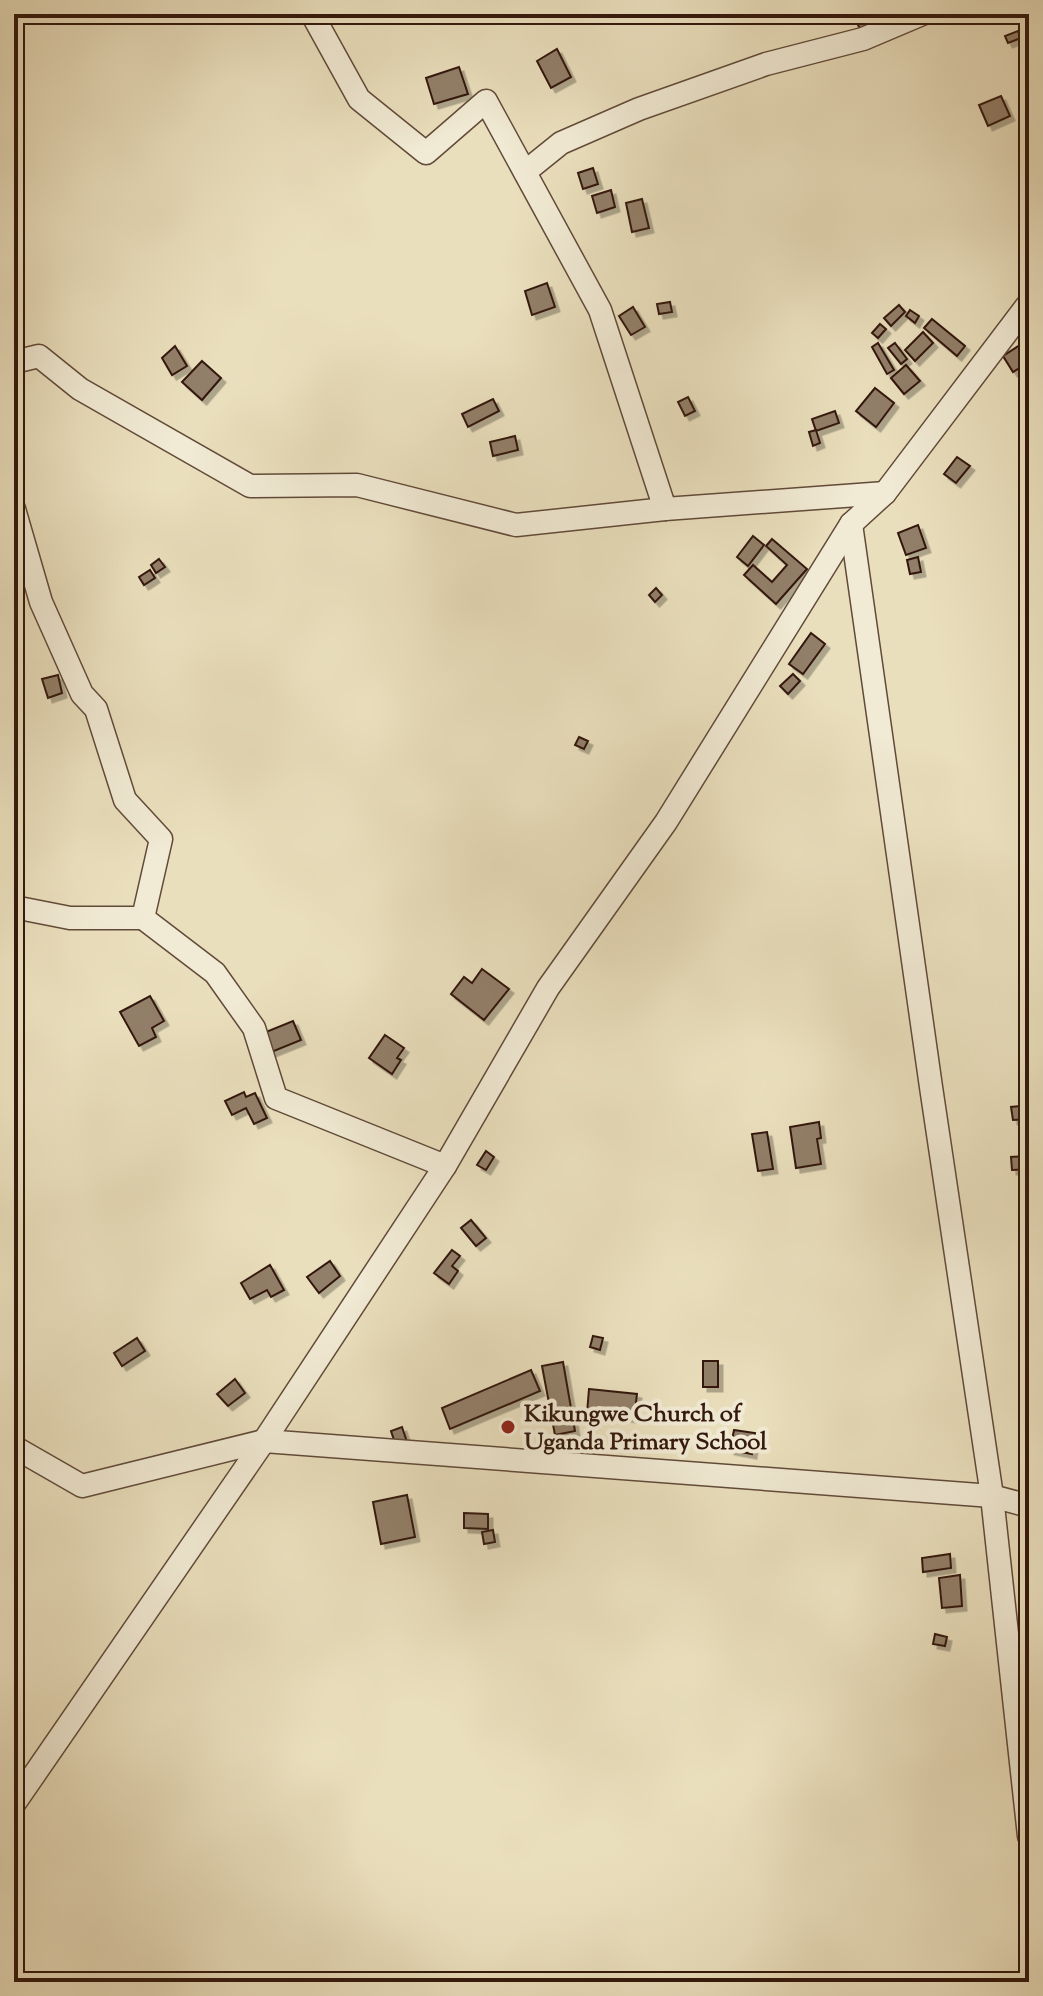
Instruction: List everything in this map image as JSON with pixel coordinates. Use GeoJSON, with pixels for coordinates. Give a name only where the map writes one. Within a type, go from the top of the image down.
{"type":"FeatureCollection","features":[{"type":"Feature","properties":{"kind":"street"},"geometry":{"type":"LineString","coordinates":[[312,14],[359,99],[426,153],[486,101],[600,310],[665,509]]}},
{"type":"Feature","properties":{"kind":"street"},"geometry":{"type":"LineString","coordinates":[[525,172],[561,143],[639,109],[766,64],[863,39],[922,14]]}},
{"type":"Feature","properties":{"kind":"street"},"geometry":{"type":"LineString","coordinates":[[14,1804],[264,1441],[445,1166],[548,988],[666,822],[851,524],[885,493],[1029,303]]}},
{"type":"Feature","properties":{"kind":"street"},"geometry":{"type":"LineString","coordinates":[[14,362],[39,356],[80,389],[250,486],[357,485],[516,525],[665,509],[885,493]]}},
{"type":"Feature","properties":{"kind":"street"},"geometry":{"type":"LineString","coordinates":[[14,509],[41,602],[82,694],[96,709],[125,800],[161,839],[143,918]]}},
{"type":"Feature","properties":{"kind":"street"},"geometry":{"type":"LineString","coordinates":[[851,524],[992,1496],[1029,1836]]}},
{"type":"Feature","properties":{"kind":"street"},"geometry":{"type":"LineString","coordinates":[[14,907],[70,918],[143,918],[215,973],[254,1028],[276,1098],[445,1166]]}},
{"type":"Feature","properties":{"kind":"street"},"geometry":{"type":"LineString","coordinates":[[14,1447],[82,1486],[264,1441],[992,1496],[1029,1506]]}},
{"type":"Feature","properties":{"kind":"building"},"geometry":{"type":"Polygon","coordinates":[[[866,14],[872,25],[861,31],[855,19],[866,14]]]}},
{"type":"Feature","properties":{"kind":"building"},"geometry":{"type":"Polygon","coordinates":[[[1018,31],[1021,38],[1008,43],[1005,36],[1018,31]]]}},
{"type":"Feature","properties":{"kind":"building"},"geometry":{"type":"Polygon","coordinates":[[[557,49],[571,77],[551,88],[537,61],[557,49]]]}},
{"type":"Feature","properties":{"kind":"building"},"geometry":{"type":"Polygon","coordinates":[[[459,67],[468,94],[434,104],[426,78],[459,67]]]}},
{"type":"Feature","properties":{"kind":"building"},"geometry":{"type":"Polygon","coordinates":[[[1001,96],[1010,116],[988,126],[979,105],[1001,96]]]}},
{"type":"Feature","properties":{"kind":"building"},"geometry":{"type":"Polygon","coordinates":[[[593,168],[598,184],[583,189],[578,173],[593,168]]]}},
{"type":"Feature","properties":{"kind":"building"},"geometry":{"type":"Polygon","coordinates":[[[611,190],[615,207],[597,213],[592,196],[611,190]]]}},
{"type":"Feature","properties":{"kind":"building"},"geometry":{"type":"Polygon","coordinates":[[[642,199],[649,228],[632,232],[626,203],[642,199]]]}},
{"type":"Feature","properties":{"kind":"building"},"geometry":{"type":"Polygon","coordinates":[[[547,283],[555,307],[532,315],[525,291],[547,283]]]}},
{"type":"Feature","properties":{"kind":"building"},"geometry":{"type":"Polygon","coordinates":[[[670,302],[672,312],[659,314],[657,304],[670,302]]]}},
{"type":"Feature","properties":{"kind":"building"},"geometry":{"type":"Polygon","coordinates":[[[899,305],[905,312],[891,326],[884,318],[899,305]]]}},
{"type":"Feature","properties":{"kind":"building"},"geometry":{"type":"Polygon","coordinates":[[[633,307],[645,327],[631,335],[619,316],[633,307]]]}},
{"type":"Feature","properties":{"kind":"building"},"geometry":{"type":"Polygon","coordinates":[[[910,310],[919,316],[915,323],[906,316],[910,310]]]}},
{"type":"Feature","properties":{"kind":"building"},"geometry":{"type":"Polygon","coordinates":[[[932,319],[965,346],[957,356],[924,328],[932,319]]]}},
{"type":"Feature","properties":{"kind":"building"},"geometry":{"type":"Polygon","coordinates":[[[880,324],[886,329],[878,338],[872,333],[880,324]]]}},
{"type":"Feature","properties":{"kind":"building"},"geometry":{"type":"Polygon","coordinates":[[[923,332],[933,343],[915,361],[905,350],[923,332]]]}},
{"type":"Feature","properties":{"kind":"building"},"geometry":{"type":"Polygon","coordinates":[[[1029,339],[1029,362],[1013,372],[1003,356],[1029,339]]]}},
{"type":"Feature","properties":{"kind":"building"},"geometry":{"type":"Polygon","coordinates":[[[878,343],[894,370],[887,374],[872,347],[878,343]]]}},
{"type":"Feature","properties":{"kind":"building"},"geometry":{"type":"Polygon","coordinates":[[[895,343],[907,359],[901,364],[888,348],[895,343]]]}},
{"type":"Feature","properties":{"kind":"building"},"geometry":{"type":"Polygon","coordinates":[[[175,346],[187,366],[172,375],[162,358],[175,346]]]}},
{"type":"Feature","properties":{"kind":"building"},"geometry":{"type":"Polygon","coordinates":[[[202,361],[221,378],[202,400],[182,382],[202,361]]]}},
{"type":"Feature","properties":{"kind":"building"},"geometry":{"type":"Polygon","coordinates":[[[906,365],[920,381],[904,394],[891,378],[906,365]]]}},
{"type":"Feature","properties":{"kind":"building"},"geometry":{"type":"Polygon","coordinates":[[[1029,369],[1029,386],[1021,377],[1029,369]]]}},
{"type":"Feature","properties":{"kind":"building"},"geometry":{"type":"Polygon","coordinates":[[[875,388],[894,403],[876,427],[856,411],[875,388]]]}},
{"type":"Feature","properties":{"kind":"building"},"geometry":{"type":"Polygon","coordinates":[[[688,397],[695,411],[685,416],[678,402],[688,397]]]}},
{"type":"Feature","properties":{"kind":"building"},"geometry":{"type":"Polygon","coordinates":[[[493,399],[499,411],[468,427],[462,414],[493,399]]]}},
{"type":"Feature","properties":{"kind":"building"},"geometry":{"type":"Polygon","coordinates":[[[835,411],[839,423],[816,431],[812,419],[835,411]]]}},
{"type":"Feature","properties":{"kind":"building"},"geometry":{"type":"Polygon","coordinates":[[[816,430],[820,443],[813,446],[809,432],[816,430]]]}},
{"type":"Feature","properties":{"kind":"building"},"geometry":{"type":"Polygon","coordinates":[[[515,436],[518,450],[493,456],[490,442],[515,436]]]}},
{"type":"Feature","properties":{"kind":"building"},"geometry":{"type":"Polygon","coordinates":[[[957,457],[970,466],[956,483],[944,474],[957,457]]]}},
{"type":"Feature","properties":{"kind":"building"},"geometry":{"type":"Polygon","coordinates":[[[918,525],[926,548],[906,555],[898,533],[918,525]]]}},
{"type":"Feature","properties":{"kind":"building"},"geometry":{"type":"Polygon","coordinates":[[[753,536],[764,545],[748,566],[737,557],[753,536]]]}},
{"type":"Feature","properties":{"kind":"building"},"geometry":{"type":"Polygon","coordinates":[[[772,539],[807,569],[776,604],[744,575],[753,565],[772,582],[787,565],[766,546],[772,539]]]}},
{"type":"Feature","properties":{"kind":"building"},"geometry":{"type":"Polygon","coordinates":[[[918,557],[921,572],[910,574],[907,560],[918,557]]]}},
{"type":"Feature","properties":{"kind":"building"},"geometry":{"type":"Polygon","coordinates":[[[159,559],[165,567],[156,573],[151,565],[159,559]]]}},
{"type":"Feature","properties":{"kind":"building"},"geometry":{"type":"Polygon","coordinates":[[[150,570],[155,578],[144,585],[139,577],[150,570]]]}},
{"type":"Feature","properties":{"kind":"building"},"geometry":{"type":"Polygon","coordinates":[[[656,588],[662,595],[655,602],[649,595],[656,588]]]}},
{"type":"Feature","properties":{"kind":"building"},"geometry":{"type":"Polygon","coordinates":[[[811,633],[825,644],[803,674],[789,664],[811,633]]]}},
{"type":"Feature","properties":{"kind":"building"},"geometry":{"type":"Polygon","coordinates":[[[793,674],[800,681],[788,694],[780,686],[793,674]]]}},
{"type":"Feature","properties":{"kind":"building"},"geometry":{"type":"Polygon","coordinates":[[[58,675],[62,693],[48,698],[42,679],[58,675]]]}},
{"type":"Feature","properties":{"kind":"building"},"geometry":{"type":"Polygon","coordinates":[[[579,737],[588,741],[584,749],[575,745],[579,737]]]}},
{"type":"Feature","properties":{"kind":"building"},"geometry":{"type":"Polygon","coordinates":[[[482,969],[509,989],[484,1020],[451,994],[464,977],[472,983],[482,969]]]}},
{"type":"Feature","properties":{"kind":"building"},"geometry":{"type":"Polygon","coordinates":[[[150,996],[164,1021],[152,1028],[156,1037],[139,1046],[120,1012],[150,996]]]}},
{"type":"Feature","properties":{"kind":"building"},"geometry":{"type":"Polygon","coordinates":[[[293,1021],[301,1040],[269,1053],[261,1034],[293,1021]]]}},
{"type":"Feature","properties":{"kind":"building"},"geometry":{"type":"Polygon","coordinates":[[[385,1035],[404,1048],[392,1074],[369,1058],[385,1035]]]}},
{"type":"Feature","properties":{"kind":"building"},"geometry":{"type":"Polygon","coordinates":[[[244,1092],[246,1097],[255,1093],[267,1118],[254,1124],[246,1108],[232,1115],[225,1101],[244,1092]]]}},
{"type":"Feature","properties":{"kind":"building"},"geometry":{"type":"Polygon","coordinates":[[[1029,1105],[1029,1119],[1013,1120],[1011,1107],[1029,1105]]]}},
{"type":"Feature","properties":{"kind":"building"},"geometry":{"type":"Polygon","coordinates":[[[819,1122],[821,1138],[817,1139],[821,1164],[796,1168],[790,1127],[819,1122]]]}},
{"type":"Feature","properties":{"kind":"building"},"geometry":{"type":"Polygon","coordinates":[[[767,1132],[773,1169],[758,1171],[752,1134],[767,1132]]]}},
{"type":"Feature","properties":{"kind":"building"},"geometry":{"type":"Polygon","coordinates":[[[486,1151],[494,1157],[486,1170],[477,1165],[486,1151]]]}},
{"type":"Feature","properties":{"kind":"building"},"geometry":{"type":"Polygon","coordinates":[[[1029,1156],[1029,1169],[1012,1170],[1011,1157],[1029,1156]]]}},
{"type":"Feature","properties":{"kind":"building"},"geometry":{"type":"Polygon","coordinates":[[[471,1220],[486,1238],[476,1246],[461,1228],[471,1220]]]}},
{"type":"Feature","properties":{"kind":"building"},"geometry":{"type":"Polygon","coordinates":[[[452,1250],[460,1256],[452,1266],[458,1271],[449,1284],[434,1273],[452,1250]]]}},
{"type":"Feature","properties":{"kind":"building"},"geometry":{"type":"Polygon","coordinates":[[[330,1261],[340,1276],[319,1293],[307,1277],[330,1261]]]}},
{"type":"Feature","properties":{"kind":"building"},"geometry":{"type":"Polygon","coordinates":[[[270,1265],[284,1290],[271,1297],[267,1290],[250,1299],[241,1283],[270,1265]]]}},
{"type":"Feature","properties":{"kind":"building"},"geometry":{"type":"Polygon","coordinates":[[[593,1336],[603,1338],[600,1350],[590,1347],[593,1336]]]}},
{"type":"Feature","properties":{"kind":"building"},"geometry":{"type":"Polygon","coordinates":[[[137,1338],[145,1351],[122,1366],[114,1353],[137,1338]]]}},
{"type":"Feature","properties":{"kind":"building"},"geometry":{"type":"Polygon","coordinates":[[[703,1361],[718,1361],[718,1387],[703,1387],[703,1361]]]}},
{"type":"Feature","properties":{"kind":"building"},"geometry":{"type":"Polygon","coordinates":[[[563,1362],[575,1431],[555,1435],[542,1366],[563,1362]]]}},
{"type":"Feature","properties":{"kind":"building","name":"Kikungwe Church of Uganda Primary School"},"geometry":{"type":"Polygon","coordinates":[[[531,1370],[540,1391],[450,1429],[442,1408],[531,1370]]]}},
{"type":"Feature","properties":{"kind":"building"},"geometry":{"type":"Polygon","coordinates":[[[235,1379],[245,1393],[228,1406],[217,1394],[235,1379]]]}},
{"type":"Feature","properties":{"kind":"building"},"geometry":{"type":"Polygon","coordinates":[[[589,1389],[637,1394],[634,1418],[587,1413],[589,1389]]]}},
{"type":"Feature","properties":{"kind":"building"},"geometry":{"type":"Polygon","coordinates":[[[402,1427],[407,1442],[396,1446],[391,1431],[402,1427]]]}},
{"type":"Feature","properties":{"kind":"building"},"geometry":{"type":"Polygon","coordinates":[[[734,1430],[755,1433],[752,1454],[730,1450],[734,1430]]]}},
{"type":"Feature","properties":{"kind":"building"},"geometry":{"type":"Polygon","coordinates":[[[407,1495],[415,1537],[381,1544],[373,1502],[407,1495]]]}},
{"type":"Feature","properties":{"kind":"building"},"geometry":{"type":"Polygon","coordinates":[[[464,1513],[488,1514],[488,1529],[464,1528],[464,1513]]]}},
{"type":"Feature","properties":{"kind":"building"},"geometry":{"type":"Polygon","coordinates":[[[493,1530],[495,1542],[484,1544],[482,1532],[493,1530]]]}},
{"type":"Feature","properties":{"kind":"building"},"geometry":{"type":"Polygon","coordinates":[[[950,1554],[951,1568],[923,1572],[922,1558],[950,1554]]]}},
{"type":"Feature","properties":{"kind":"building"},"geometry":{"type":"Polygon","coordinates":[[[960,1575],[962,1606],[942,1608],[939,1578],[960,1575]]]}},
{"type":"Feature","properties":{"kind":"building"},"geometry":{"type":"Polygon","coordinates":[[[935,1634],[947,1637],[945,1646],[933,1644],[935,1634]]]}},
{"type":"Feature","properties":{"kind":"place","name":"Kikungwe Church of Uganda Primary School"},"geometry":{"type":"Point","coordinates":[508,1427]}}]}
